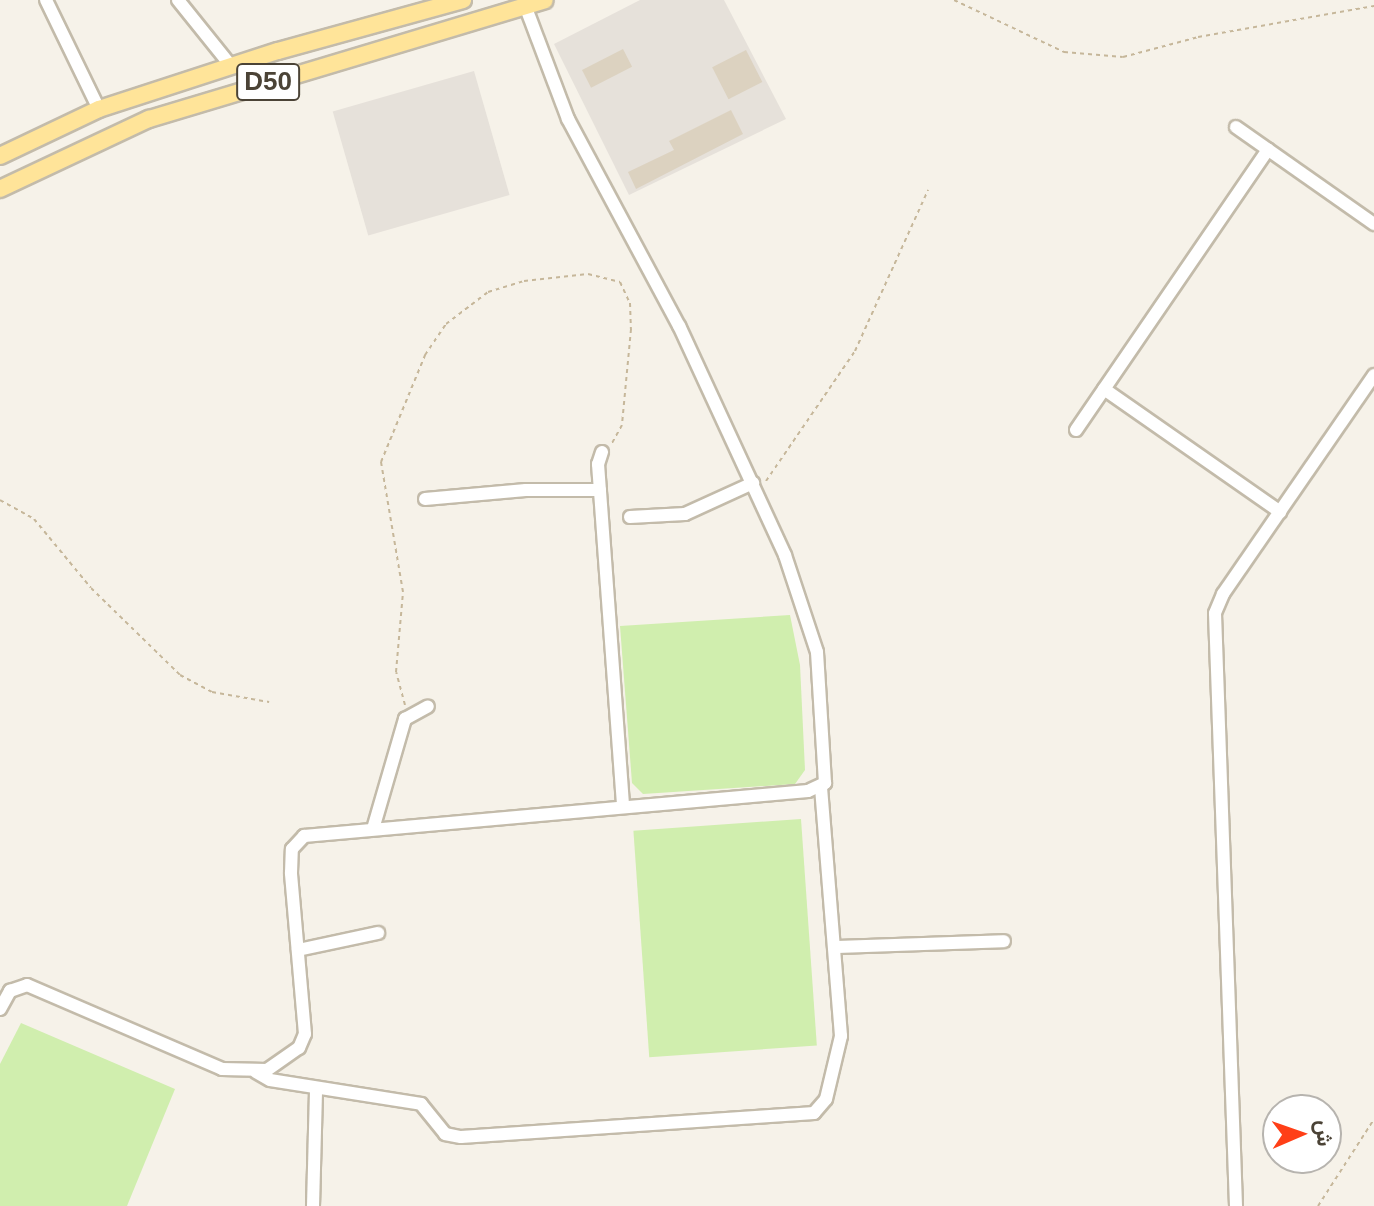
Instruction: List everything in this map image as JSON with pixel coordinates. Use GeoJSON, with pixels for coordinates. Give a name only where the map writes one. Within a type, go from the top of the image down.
{"type":"FeatureCollection","features":[{"type":"Feature","properties":{"kind":"main road","name":"D50"},"geometry":{"type":"LineString","coordinates":[[0,156],[99,109],[231,66],[463,0]]}},
{"type":"Feature","properties":{"kind":"main road","name":"D50"},"geometry":{"type":"LineString","coordinates":[[0,189],[149,119],[545,0]]}},
{"type":"Feature","properties":{"kind":"street"},"geometry":{"type":"LineString","coordinates":[[46,0],[99,109]]}},
{"type":"Feature","properties":{"kind":"street"},"geometry":{"type":"LineString","coordinates":[[178,0],[231,66]]}},
{"type":"Feature","properties":{"kind":"street"},"geometry":{"type":"LineString","coordinates":[[253,1071],[270,1080],[421,1104],[445,1134],[461,1137],[814,1113],[826,1099],[841,1036],[821,788],[828,766],[817,652],[799,592],[753,483],[679,326],[568,119],[526,8]]}},
{"type":"Feature","properties":{"kind":"street"},"geometry":{"type":"LineString","coordinates":[[1236,127],[1374,224]]}},
{"type":"Feature","properties":{"kind":"street"},"geometry":{"type":"LineString","coordinates":[[1076,430],[1268,150]]}},
{"type":"Feature","properties":{"kind":"street"},"geometry":{"type":"LineString","coordinates":[[1236,1206],[1214,624],[1223,594],[1374,375]]}},
{"type":"Feature","properties":{"kind":"street"},"geometry":{"type":"LineString","coordinates":[[1104,389],[1280,512]]}},
{"type":"Feature","properties":{"kind":"street"},"geometry":{"type":"LineString","coordinates":[[602,452],[600,490],[623,806]]}},
{"type":"Feature","properties":{"kind":"street"},"geometry":{"type":"LineString","coordinates":[[630,517],[685,514],[753,483]]}},
{"type":"Feature","properties":{"kind":"street"},"geometry":{"type":"LineString","coordinates":[[425,499],[526,490],[600,490]]}},
{"type":"Feature","properties":{"kind":"street"},"geometry":{"type":"LineString","coordinates":[[373,829],[409,713],[428,706]]}},
{"type":"Feature","properties":{"kind":"street"},"geometry":{"type":"LineString","coordinates":[[0,1009],[10,991],[27,985],[222,1069],[253,1071],[286,1059],[305,1034],[292,849],[304,836],[821,788]]}},
{"type":"Feature","properties":{"kind":"street"},"geometry":{"type":"LineString","coordinates":[[298,950],[378,933]]}},
{"type":"Feature","properties":{"kind":"street"},"geometry":{"type":"LineString","coordinates":[[836,947],[1004,941]]}},
{"type":"Feature","properties":{"kind":"street"},"geometry":{"type":"LineString","coordinates":[[313,1206],[316,1088]]}},
{"type":"Feature","properties":{"kind":"path"},"geometry":{"type":"LineString","coordinates":[[954,0],[1064,52],[1123,57],[1198,37],[1374,6]]}},
{"type":"Feature","properties":{"kind":"path"},"geometry":{"type":"LineString","coordinates":[[761,502],[775,462],[855,351],[928,190]]}},
{"type":"Feature","properties":{"kind":"path"},"geometry":{"type":"LineString","coordinates":[[409,713],[396,685],[403,592],[381,462],[435,339],[457,312],[488,292],[540,279],[612,276],[627,291],[631,329],[622,425],[602,452]]}},
{"type":"Feature","properties":{"kind":"path"},"geometry":{"type":"LineString","coordinates":[[0,500],[34,519],[91,588],[180,675],[212,692],[269,702]]}},
{"type":"Feature","properties":{"kind":"path"},"geometry":{"type":"LineString","coordinates":[[1318,1206],[1374,1119]]}},
{"type":"Feature","properties":{"kind":"shaded area"},"geometry":{"type":"Polygon","coordinates":[[[640,0],[724,0],[786,119],[629,195],[554,44],[640,0]]]}},
{"type":"Feature","properties":{"kind":"shaded area"},"geometry":{"type":"Polygon","coordinates":[[[474,71],[510,195],[368,236],[333,112],[474,71]]]}},
{"type":"Feature","properties":{"kind":"green space"},"geometry":{"type":"Polygon","coordinates":[[[790,615],[800,665],[805,770],[795,784],[643,794],[632,783],[620,626],[790,615]]]}},
{"type":"Feature","properties":{"kind":"green space"},"geometry":{"type":"Polygon","coordinates":[[[801,819],[817,1045],[649,1057],[633,831],[801,819]]]}},
{"type":"Feature","properties":{"kind":"green space"},"geometry":{"type":"Polygon","coordinates":[[[21,1023],[175,1089],[127,1206],[0,1206],[0,1064],[21,1023]]]}},
{"type":"Feature","properties":{"kind":"building"},"geometry":{"type":"Polygon","coordinates":[[[623,49],[632,67],[591,88],[582,70],[623,49]]]}},
{"type":"Feature","properties":{"kind":"building"},"geometry":{"type":"Polygon","coordinates":[[[746,50],[762,82],[728,99],[712,67],[746,50]]]}},
{"type":"Feature","properties":{"kind":"building"},"geometry":{"type":"Polygon","coordinates":[[[731,110],[743,134],[636,189],[628,172],[674,150],[669,141],[731,110]]]}}]}
